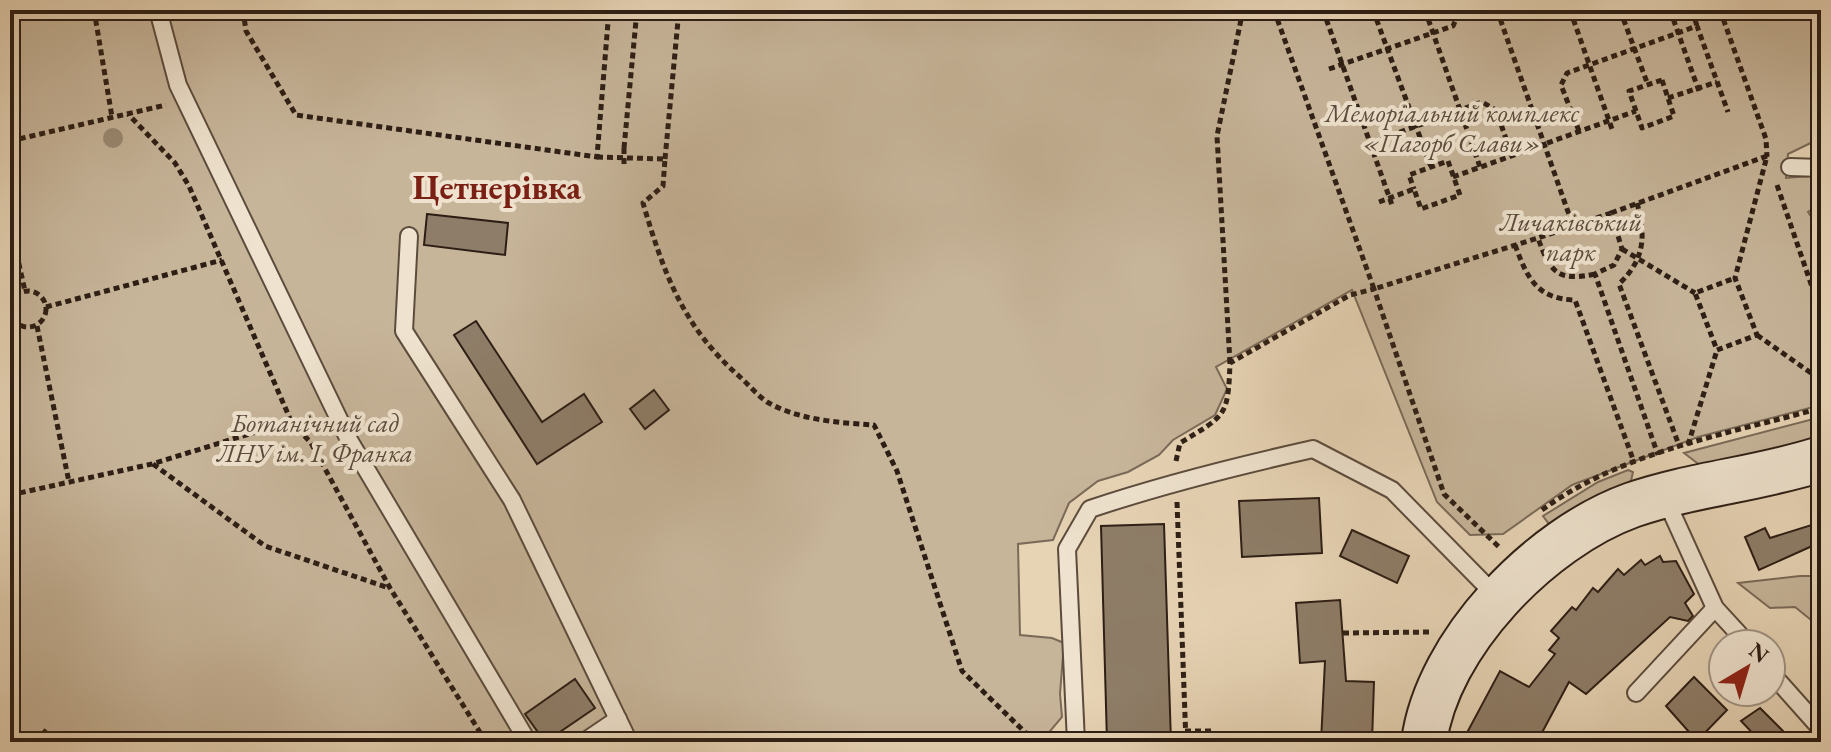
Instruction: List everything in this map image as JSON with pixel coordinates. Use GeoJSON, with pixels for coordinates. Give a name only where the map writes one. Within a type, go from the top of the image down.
{"type":"FeatureCollection","features":[{"type":"Feature","properties":{"kind":"main road"},"geometry":{"type":"LineString","coordinates":[[1424,742],[1427,721],[1449,663],[1470,629],[1574,535],[1629,506],[1661,475],[1821,459]]}},
{"type":"Feature","properties":{"kind":"lane"},"geometry":{"type":"LineString","coordinates":[[158,10],[178,85],[349,440],[528,742]]}},
{"type":"Feature","properties":{"kind":"lane"},"geometry":{"type":"LineString","coordinates":[[1790,167],[1821,168]]}},
{"type":"Feature","properties":{"kind":"lane"},"geometry":{"type":"LineString","coordinates":[[409,236],[404,331],[512,500],[629,742]]}},
{"type":"Feature","properties":{"kind":"lane"},"geometry":{"type":"LineString","coordinates":[[1076,742],[1067,549],[1090,509],[1176,480],[1313,449],[1392,490],[1500,600]]}},
{"type":"Feature","properties":{"kind":"lane"},"geometry":{"type":"LineString","coordinates":[[1661,475],[1715,608],[1733,628]]}},
{"type":"Feature","properties":{"kind":"lane"},"geometry":{"type":"LineString","coordinates":[[1636,693],[1715,608]]}},
{"type":"Feature","properties":{"kind":"lane"},"geometry":{"type":"LineString","coordinates":[[1787,691],[1821,729]]}},
{"type":"Feature","properties":{"kind":"lane"},"geometry":{"type":"LineString","coordinates":[[584,742],[618,719]]}},
{"type":"Feature","properties":{"kind":"path"},"geometry":{"type":"LineString","coordinates":[[94,10],[112,117]]}},
{"type":"Feature","properties":{"kind":"path"},"geometry":{"type":"LineString","coordinates":[[243,10],[246,31],[296,115],[597,157],[665,159]]}},
{"type":"Feature","properties":{"kind":"path"},"geometry":{"type":"LineString","coordinates":[[624,164],[637,10]]}},
{"type":"Feature","properties":{"kind":"path"},"geometry":{"type":"LineString","coordinates":[[679,10],[663,186],[643,203],[662,268],[679,304],[713,353],[768,402],[830,423],[874,425],[897,471],[962,671],[1035,742]]}},
{"type":"Feature","properties":{"kind":"path"},"geometry":{"type":"LineString","coordinates":[[1186,742],[1175,465],[1180,443],[1216,422],[1228,403],[1230,363],[1217,136],[1243,10]]}},
{"type":"Feature","properties":{"kind":"path"},"geometry":{"type":"LineString","coordinates":[[1274,10],[1444,494],[1500,548]]}},
{"type":"Feature","properties":{"kind":"path"},"geometry":{"type":"LineString","coordinates":[[1323,10],[1392,205]]}},
{"type":"Feature","properties":{"kind":"path"},"geometry":{"type":"LineString","coordinates":[[1355,10],[1362,10]]}},
{"type":"Feature","properties":{"kind":"path"},"geometry":{"type":"LineString","coordinates":[[1373,10],[1431,167]]}},
{"type":"Feature","properties":{"kind":"path"},"geometry":{"type":"LineString","coordinates":[[1425,10],[1480,167]]}},
{"type":"Feature","properties":{"kind":"path"},"geometry":{"type":"LineString","coordinates":[[1329,69],[1453,26],[1460,10]]}},
{"type":"Feature","properties":{"kind":"path"},"geometry":{"type":"LineString","coordinates":[[1497,10],[1573,226]]}},
{"type":"Feature","properties":{"kind":"path"},"geometry":{"type":"LineString","coordinates":[[1570,10],[1612,129]]}},
{"type":"Feature","properties":{"kind":"path"},"geometry":{"type":"LineString","coordinates":[[1620,10],[1648,85]]}},
{"type":"Feature","properties":{"kind":"path"},"geometry":{"type":"LineString","coordinates":[[1670,10],[1699,91]]}},
{"type":"Feature","properties":{"kind":"path"},"geometry":{"type":"LineString","coordinates":[[1692,10],[1728,112]]}},
{"type":"Feature","properties":{"kind":"path"},"geometry":{"type":"LineString","coordinates":[[563,14],[608,14],[597,157]]}},
{"type":"Feature","properties":{"kind":"path"},"geometry":{"type":"LineString","coordinates":[[1579,131],[1561,85],[1567,73],[1697,26]]}},
{"type":"Feature","properties":{"kind":"path"},"geometry":{"type":"LineString","coordinates":[[1662,80],[1674,116],[1642,128],[1629,91],[1648,85],[1662,80]]}},
{"type":"Feature","properties":{"kind":"path"},"geometry":{"type":"LineString","coordinates":[[1668,98],[1699,91],[1717,82]]}},
{"type":"Feature","properties":{"kind":"path"},"geometry":{"type":"LineString","coordinates":[[10,141],[187,100]]}},
{"type":"Feature","properties":{"kind":"path"},"geometry":{"type":"LineString","coordinates":[[1362,146],[1482,102],[1496,110],[1512,156]]}},
{"type":"Feature","properties":{"kind":"path"},"geometry":{"type":"LineString","coordinates":[[1453,177],[1636,111]]}},
{"type":"Feature","properties":{"kind":"path"},"geometry":{"type":"LineString","coordinates":[[128,114],[175,163],[222,260],[291,421],[311,443],[390,588],[486,742]]}},
{"type":"Feature","properties":{"kind":"path"},"geometry":{"type":"LineString","coordinates":[[1230,363],[1350,295],[1538,238],[1767,156],[1735,278],[1757,335],[1821,380]]}},
{"type":"Feature","properties":{"kind":"path"},"geometry":{"type":"LineString","coordinates":[[1448,161],[1453,177],[1460,195],[1421,209],[1409,175],[1448,161]]}},
{"type":"Feature","properties":{"kind":"path"},"geometry":{"type":"LineString","coordinates":[[1379,202],[1414,189]]}},
{"type":"Feature","properties":{"kind":"path"},"geometry":{"type":"LineString","coordinates":[[1637,203],[1644,237],[1640,259],[1619,284],[1680,448]]}},
{"type":"Feature","properties":{"kind":"path"},"geometry":{"type":"LineString","coordinates":[[1538,238],[1547,262],[1556,272],[1573,278],[1595,274],[1614,265],[1622,249],[1611,213]]}},
{"type":"Feature","properties":{"kind":"path"},"geometry":{"type":"LineString","coordinates":[[10,224],[25,291]]}},
{"type":"Feature","properties":{"kind":"path"},"geometry":{"type":"LineString","coordinates":[[1515,244],[1527,279],[1537,289],[1550,297],[1575,300],[1634,462]]}},
{"type":"Feature","properties":{"kind":"path"},"geometry":{"type":"LineString","coordinates":[[1622,249],[1695,293],[1717,350],[1688,445]]}},
{"type":"Feature","properties":{"kind":"path"},"geometry":{"type":"LineString","coordinates":[[46,307],[222,260]]}},
{"type":"Feature","properties":{"kind":"path"},"geometry":{"type":"LineString","coordinates":[[1595,274],[1661,475]]}},
{"type":"Feature","properties":{"kind":"path"},"geometry":{"type":"LineString","coordinates":[[1695,293],[1735,278]]}},
{"type":"Feature","properties":{"kind":"path"},"geometry":{"type":"LineString","coordinates":[[25,291],[41,296],[46,307],[44,317],[37,326],[69,482]]}},
{"type":"Feature","properties":{"kind":"path"},"geometry":{"type":"LineString","coordinates":[[25,291],[12,301],[10,312],[20,325],[37,326]]}},
{"type":"Feature","properties":{"kind":"path"},"geometry":{"type":"LineString","coordinates":[[1717,350],[1757,335]]}},
{"type":"Feature","properties":{"kind":"path"},"geometry":{"type":"LineString","coordinates":[[10,495],[152,464],[291,421]]}},
{"type":"Feature","properties":{"kind":"path"},"geometry":{"type":"LineString","coordinates":[[152,464],[265,546],[307,557],[390,588]]}},
{"type":"Feature","properties":{"kind":"path"},"geometry":{"type":"LineString","coordinates":[[1343,633],[1440,632]]}},
{"type":"Feature","properties":{"kind":"path"},"geometry":{"type":"LineString","coordinates":[[43,730],[56,742]]}},
{"type":"Feature","properties":{"kind":"path"},"geometry":{"type":"LineString","coordinates":[[1185,731],[1211,731],[1211,742]]}},
{"type":"Feature","properties":{"kind":"green space"},"geometry":{"type":"Polygon","coordinates":[[[10,10],[1821,10],[1821,138],[1788,154],[1786,178],[1821,175],[1821,203],[1808,212],[1821,231],[1821,405],[1698,437],[1572,485],[1503,534],[1470,535],[1437,502],[1352,290],[1216,367],[1227,389],[1215,415],[1173,440],[1159,455],[1128,472],[1098,481],[1069,503],[1053,540],[1018,544],[1020,635],[1052,638],[1064,643],[1060,694],[1062,717],[1041,742],[10,742],[10,10]]]}},
{"type":"Feature","properties":{"kind":"green space"},"geometry":{"type":"Polygon","coordinates":[[[1821,417],[1821,438],[1701,466],[1684,453],[1821,417]]]}},
{"type":"Feature","properties":{"kind":"green space"},"geometry":{"type":"Polygon","coordinates":[[[1628,470],[1633,472],[1630,485],[1552,528],[1543,516],[1598,482],[1628,470]]]}},
{"type":"Feature","properties":{"kind":"green space"},"geometry":{"type":"Polygon","coordinates":[[[1821,576],[1821,628],[1795,607],[1770,608],[1738,583],[1821,576]]]}},
{"type":"Feature","properties":{"kind":"building"},"geometry":{"type":"Polygon","coordinates":[[[427,214],[508,223],[505,255],[424,245],[427,214]]]}},
{"type":"Feature","properties":{"kind":"building"},"geometry":{"type":"Polygon","coordinates":[[[476,321],[542,422],[584,394],[602,422],[537,464],[454,335],[476,321]]]}},
{"type":"Feature","properties":{"kind":"building"},"geometry":{"type":"Polygon","coordinates":[[[654,390],[669,410],[645,429],[630,409],[654,390]]]}},
{"type":"Feature","properties":{"kind":"building"},"geometry":{"type":"Polygon","coordinates":[[[1319,498],[1322,553],[1242,557],[1239,501],[1319,498]]]}},
{"type":"Feature","properties":{"kind":"building"},"geometry":{"type":"Polygon","coordinates":[[[1821,522],[1821,542],[1759,570],[1745,537],[1765,528],[1770,538],[1821,522]]]}},
{"type":"Feature","properties":{"kind":"building"},"geometry":{"type":"Polygon","coordinates":[[[1164,524],[1171,742],[1107,742],[1101,526],[1164,524]]]}},
{"type":"Feature","properties":{"kind":"building"},"geometry":{"type":"Polygon","coordinates":[[[1352,530],[1409,556],[1397,583],[1340,556],[1352,530]]]}},
{"type":"Feature","properties":{"kind":"building"},"geometry":{"type":"Polygon","coordinates":[[[1660,556],[1663,562],[1676,561],[1694,594],[1685,603],[1693,616],[1688,621],[1670,617],[1586,694],[1569,682],[1537,742],[1462,742],[1500,671],[1529,687],[1555,654],[1549,650],[1559,638],[1551,631],[1572,607],[1576,610],[1593,588],[1598,592],[1618,569],[1624,575],[1641,560],[1645,565],[1660,556]]]}},
{"type":"Feature","properties":{"kind":"building"},"geometry":{"type":"Polygon","coordinates":[[[1340,600],[1346,681],[1374,682],[1372,742],[1321,742],[1325,661],[1300,663],[1296,603],[1340,600]]]}},
{"type":"Feature","properties":{"kind":"building"},"geometry":{"type":"Polygon","coordinates":[[[1694,677],[1707,690],[1707,708],[1727,710],[1697,741],[1666,706],[1694,677]]]}},
{"type":"Feature","properties":{"kind":"building"},"geometry":{"type":"Polygon","coordinates":[[[575,679],[595,708],[545,742],[525,714],[575,679]]]}},
{"type":"Feature","properties":{"kind":"building"},"geometry":{"type":"Polygon","coordinates":[[[1760,708],[1794,742],[1761,742],[1741,721],[1760,708]]]}},
{"type":"Feature","properties":{"kind":"district","name":"Цетнерівка"},"geometry":{"type":"Point","coordinates":[497,187]}},
{"type":"Feature","properties":{"kind":"park label","name":"Меморіальний комплекс «Пагорб Слави»"},"geometry":{"type":"Point","coordinates":[1452,128]}},
{"type":"Feature","properties":{"kind":"park label","name":"Личаківський парк"},"geometry":{"type":"Point","coordinates":[1571,237]}},
{"type":"Feature","properties":{"kind":"park label","name":"Ботанічний сад ЛНУ ім. І. Франка"},"geometry":{"type":"Point","coordinates":[315,438]}}]}
